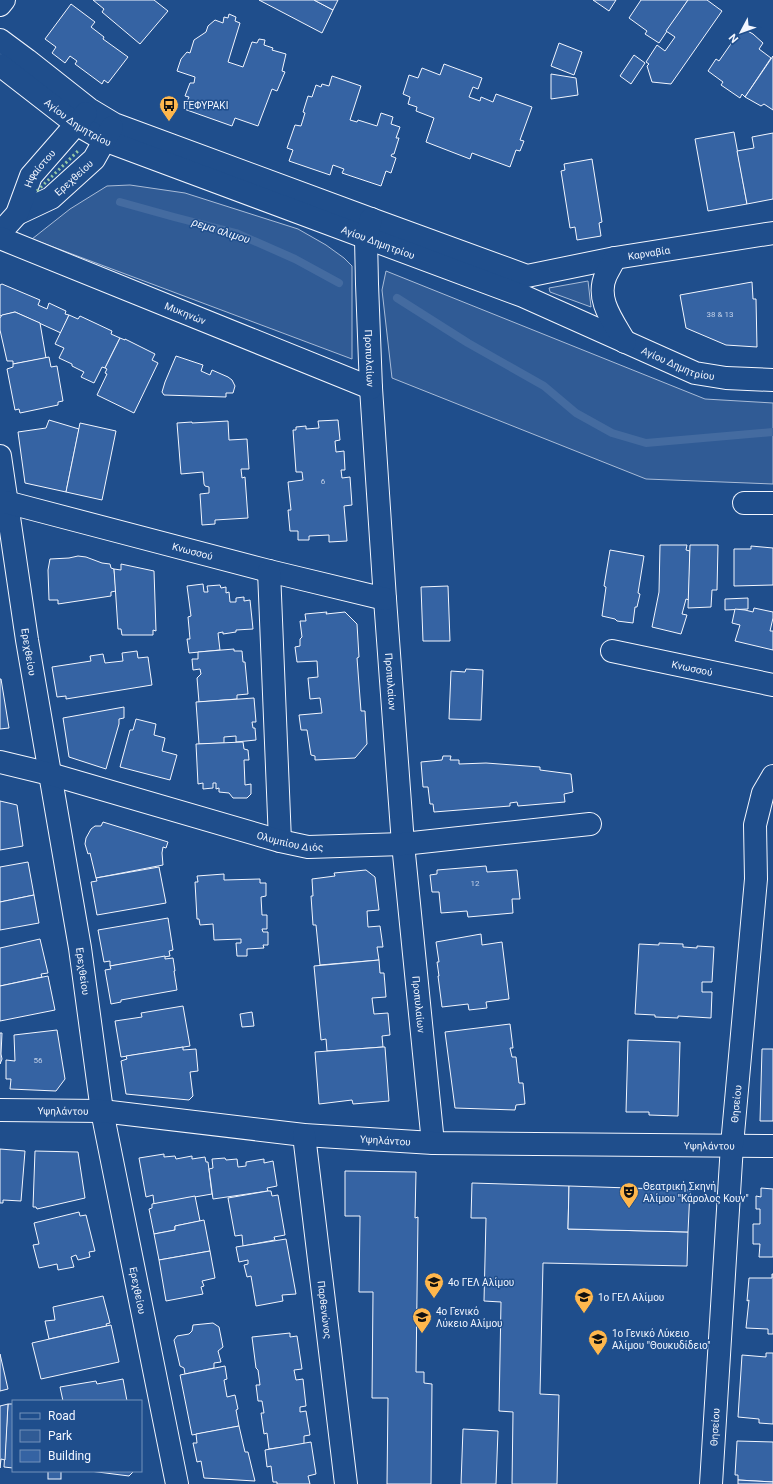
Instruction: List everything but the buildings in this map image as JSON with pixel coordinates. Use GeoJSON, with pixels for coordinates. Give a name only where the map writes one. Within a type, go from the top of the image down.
{"type":"FeatureCollection","features":[{"type":"Feature","properties":{"kind":"street"},"geometry":{"type":"LineString","coordinates":[[0,4],[4,0]]}},
{"type":"Feature","properties":{"kind":"street","name":"Αγίου Δημητρίου"},"geometry":{"type":"LineString","coordinates":[[0,40],[27,60],[82,117]]}},
{"type":"Feature","properties":{"kind":"street","name":"Αγίου Δημητρίου"},"geometry":{"type":"LineString","coordinates":[[0,65],[82,117],[109,132],[368,229],[695,373],[726,378],[773,380]]}},
{"type":"Feature","properties":{"kind":"street","name":"Ηφαίστου"},"geometry":{"type":"LineString","coordinates":[[0,233],[17,214],[31,176],[82,117]]}},
{"type":"Feature","properties":{"kind":"street","name":"Ερεχθείου"},"geometry":{"type":"LineString","coordinates":[[17,214],[51,198],[94,159],[109,132]]}},
{"type":"Feature","properties":{"kind":"street","name":"Αγίου Δημητρίου"},"geometry":{"type":"LineString","coordinates":[[368,229],[527,276],[615,258]]}},
{"type":"Feature","properties":{"kind":"street","name":"Προπυλαίων"},"geometry":{"type":"LineString","coordinates":[[368,229],[367,284],[371,378],[385,599],[403,844],[433,1143]]}},
{"type":"Feature","properties":{"kind":"street","name":"Καρναβία"},"geometry":{"type":"LineString","coordinates":[[625,342],[604,305],[602,296],[602,286],[615,258],[773,233]]}},
{"type":"Feature","properties":{"kind":"street","name":"Μυκηνών"},"geometry":{"type":"LineString","coordinates":[[0,238],[371,378]]}},
{"type":"Feature","properties":{"kind":"street","name":"Ερεχθείου"},"geometry":{"type":"LineString","coordinates":[[0,456],[3,502],[80,948],[102,1111],[177,1484]]}},
{"type":"Feature","properties":{"kind":"street","name":"Κνωσσού"},"geometry":{"type":"LineString","coordinates":[[3,502],[269,571],[385,599]]}},
{"type":"Feature","properties":{"kind":"street"},"geometry":{"type":"LineString","coordinates":[[744,503],[773,503]]}},
{"type":"Feature","properties":{"kind":"street"},"geometry":{"type":"LineString","coordinates":[[269,571],[280,841]]}},
{"type":"Feature","properties":{"kind":"street","name":"Κνωσσού"},"geometry":{"type":"LineString","coordinates":[[612,651],[773,685]]}},
{"type":"Feature","properties":{"kind":"street","name":"Ολυμπίου Διός"},"geometry":{"type":"LineString","coordinates":[[0,762],[50,774],[280,841],[308,847],[403,844],[590,824]]}},
{"type":"Feature","properties":{"kind":"street","name":"Θησείου"},"geometry":{"type":"LineString","coordinates":[[711,1484],[732,1145],[756,880],[755,825],[762,793],[773,776]]}},
{"type":"Feature","properties":{"kind":"street","name":"Υψηλάντου"},"geometry":{"type":"LineString","coordinates":[[0,1110],[102,1111],[304,1135],[433,1143],[773,1146]]}},
{"type":"Feature","properties":{"kind":"street","name":"Παρθενώνος"},"geometry":{"type":"LineString","coordinates":[[304,1135],[346,1484]]}},
{"type":"Feature","properties":{"kind":"green space"},"geometry":{"type":"Polygon","coordinates":[[[130,185],[185,193],[298,229],[326,245],[344,258],[352,266],[352,359],[32,239],[70,209],[107,186],[130,185]]]}},
{"type":"Feature","properties":{"kind":"green space"},"geometry":{"type":"Polygon","coordinates":[[[386,271],[705,399],[773,403],[773,484],[646,479],[392,378],[382,290],[386,271]]]}},
{"type":"Feature","properties":{"kind":"green space"},"geometry":{"type":"Polygon","coordinates":[[[588,281],[591,307],[550,292],[549,288],[588,281]]]}},
{"type":"Feature","properties":{"kind":"waterway","name":"ρεμα αλιμου"},"geometry":{"type":"LineString","coordinates":[[120,202],[236,233],[295,259],[339,283]]}},
{"type":"Feature","properties":{"kind":"waterway"},"geometry":{"type":"LineString","coordinates":[[397,298],[468,343],[544,386],[576,413],[612,433],[646,443],[773,432]]}},
{"type":"Feature","properties":{"kind":"hedge"},"geometry":{"type":"LineString","coordinates":[[37,191],[78,151]]}},
{"type":"Feature","properties":{"kind":"place","name":"ΓΕΦΥΡΑΚΙ"},"geometry":{"type":"Point","coordinates":[169,122]}},
{"type":"Feature","properties":{"kind":"place","name":"Θεατρική Σκηνή Αλίμου \"Κάρολος Κουν\""},"geometry":{"type":"Point","coordinates":[629,1209]}},
{"type":"Feature","properties":{"kind":"place","name":"4ο ΓΕΛ Αλίμου"},"geometry":{"type":"Point","coordinates":[434,1299]}},
{"type":"Feature","properties":{"kind":"place","name":"1ο ΓΕΛ Αλίμου"},"geometry":{"type":"Point","coordinates":[584,1314]}},
{"type":"Feature","properties":{"kind":"place","name":"4ο Γενικό Λύκειο Αλίμου"},"geometry":{"type":"Point","coordinates":[422,1334]}},
{"type":"Feature","properties":{"kind":"place","name":"1ο Γενικό Λύκειο Αλίμου \"Θουκυδίδειο\""},"geometry":{"type":"Point","coordinates":[598,1356]}}]}
